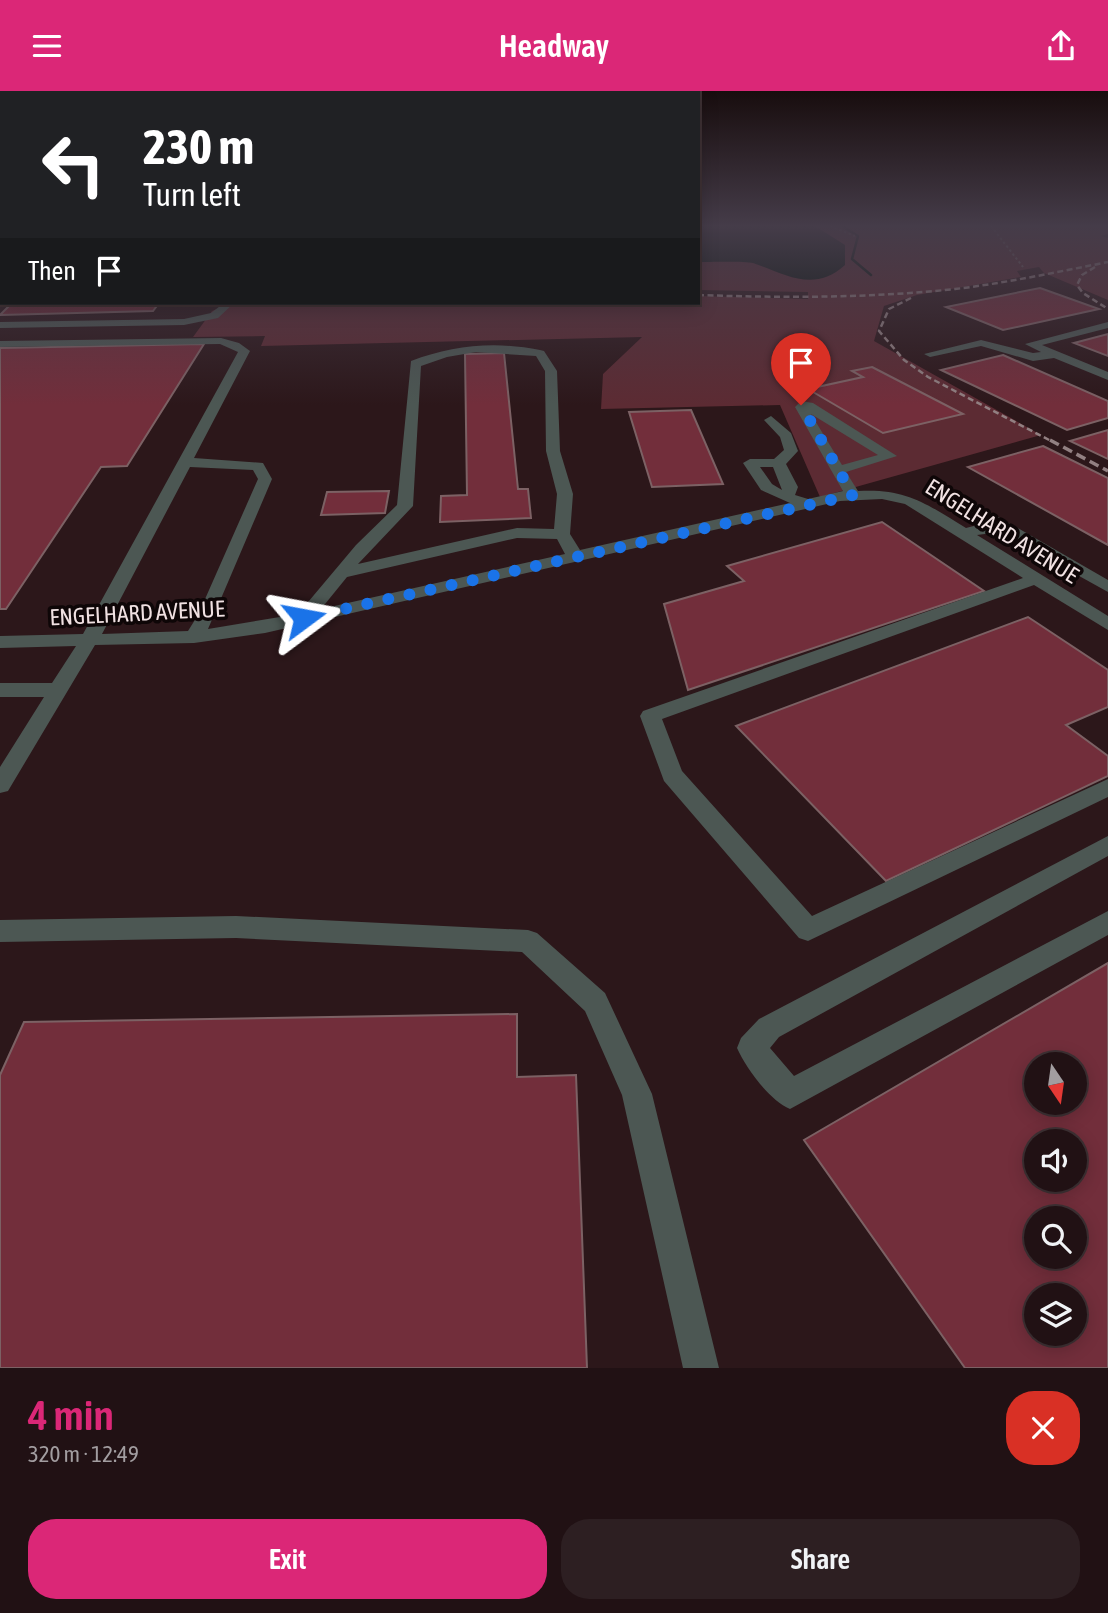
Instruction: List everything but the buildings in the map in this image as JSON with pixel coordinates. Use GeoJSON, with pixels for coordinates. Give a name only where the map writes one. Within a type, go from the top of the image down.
{"type":"FeatureCollection","features":[{"type":"Feature","properties":{"kind":"street"},"geometry":{"type":"LineString","coordinates":[[0,325],[184,322],[210,318],[223,312],[228,305]]}},
{"type":"Feature","properties":{"kind":"street"},"geometry":{"type":"LineString","coordinates":[[1108,325],[1031,344],[1108,376]]}},
{"type":"Feature","properties":{"kind":"street"},"geometry":{"type":"LineString","coordinates":[[0,344],[220,341],[235,345],[244,355],[90,639],[0,785]]}},
{"type":"Feature","properties":{"kind":"street"},"geometry":{"type":"LineString","coordinates":[[930,355],[981,343],[1033,357],[1055,354]]}},
{"type":"Feature","properties":{"kind":"street"},"geometry":{"type":"LineString","coordinates":[[304,618],[341,573],[405,506],[415,364],[442,352],[522,349],[540,353],[551,371],[553,451],[565,494],[562,534],[575,556]]}},
{"type":"Feature","properties":{"kind":"street"},"geometry":{"type":"LineString","coordinates":[[838,470],[890,456],[808,406],[801,405],[801,407],[838,470],[853,495]]}},
{"type":"Feature","properties":{"kind":"street"},"geometry":{"type":"LineString","coordinates":[[771,420],[786,436],[791,451],[778,463],[750,463],[763,487],[808,503]]}},
{"type":"Feature","properties":{"kind":"street"},"geometry":{"type":"LineString","coordinates":[[185,462],[258,466],[265,479],[207,615],[194,637]]}},
{"type":"Feature","properties":{"kind":"street"},"geometry":{"type":"LineString","coordinates":[[778,463],[791,487],[786,496]]}},
{"type":"Feature","properties":{"kind":"street"},"geometry":{"type":"LineString","coordinates":[[936,487],[1108,587]]}},
{"type":"Feature","properties":{"kind":"street","name":"ENGELHARD AVENUE"},"geometry":{"type":"LineString","coordinates":[[0,642],[194,637],[304,618],[808,503],[853,495],[882,494],[910,500],[1108,624]]}},
{"type":"Feature","properties":{"kind":"street"},"geometry":{"type":"LineString","coordinates":[[965,534],[983,528],[1003,527]]}},
{"type":"Feature","properties":{"kind":"street"},"geometry":{"type":"LineString","coordinates":[[341,573],[517,533],[562,534]]}},
{"type":"Feature","properties":{"kind":"street"},"geometry":{"type":"LineString","coordinates":[[1036,579],[650,716],[673,775],[808,930],[1108,787]]}},
{"type":"Feature","properties":{"kind":"street"},"geometry":{"type":"LineString","coordinates":[[0,690],[58,690]]}},
{"type":"Feature","properties":{"kind":"street"},"geometry":{"type":"LineString","coordinates":[[1108,845],[769,1028],[751,1048],[790,1094],[1108,922]]}},
{"type":"Feature","properties":{"kind":"street"},"geometry":{"type":"LineString","coordinates":[[0,931],[236,927],[528,941],[595,1002],[637,1094],[701,1368]]}},
{"type":"Feature","properties":{"kind":"shaded area"},"geometry":{"type":"Polygon","coordinates":[[[700,286],[971,286],[917,295],[884,306],[874,341],[1041,435],[820,497],[780,405],[601,409],[603,374],[642,337],[261,346],[265,336],[193,337],[212,311],[226,305],[700,305],[700,296],[808,299],[808,292],[700,290],[700,286]]]}},
{"type":"Feature","properties":{"kind":"shaded area"},"geometry":{"type":"Polygon","coordinates":[[[1074,286],[1108,286],[1108,300],[1074,286]]]}},
{"type":"Feature","properties":{"kind":"railway"},"geometry":{"type":"LineString","coordinates":[[700,295],[827,297],[923,292],[981,286]]}},
{"type":"Feature","properties":{"kind":"railway"},"geometry":{"type":"LineString","coordinates":[[1077,286],[1083,293],[1108,309]]}},
{"type":"Feature","properties":{"kind":"railway"},"geometry":{"type":"LineString","coordinates":[[911,298],[889,309],[879,331],[904,360],[928,377],[1053,442]]}},
{"type":"Feature","properties":{"kind":"railway"},"geometry":{"type":"LineString","coordinates":[[1050,440],[1108,471]]}},
{"type":"Feature","properties":{"kind":"route"},"geometry":{"type":"LineString","coordinates":[[304,618],[853,495],[801,405]]}}]}
